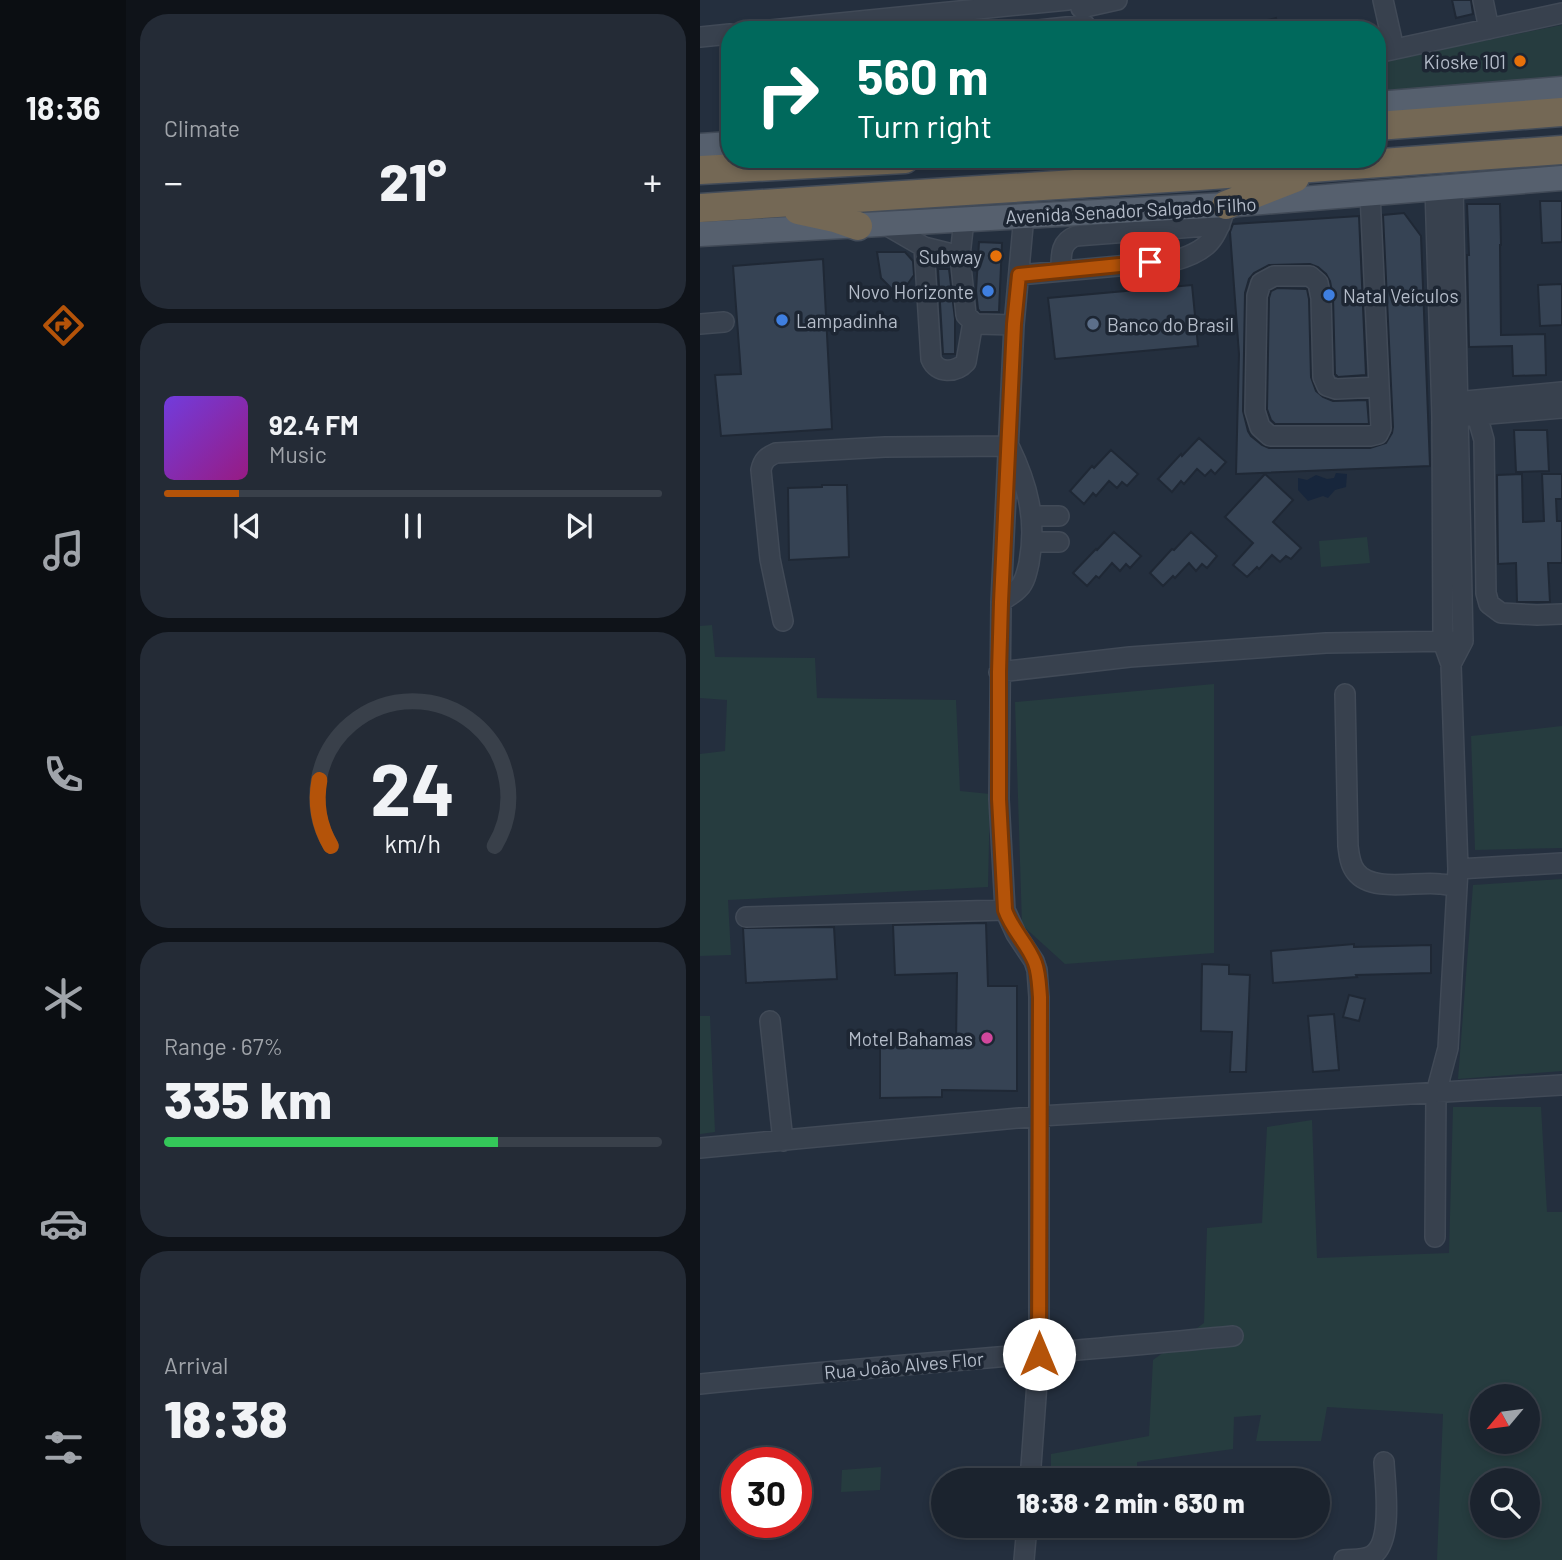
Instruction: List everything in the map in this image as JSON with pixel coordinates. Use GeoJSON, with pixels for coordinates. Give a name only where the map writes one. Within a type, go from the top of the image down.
{"type":"FeatureCollection","features":[{"type":"Feature","properties":{"kind":"highway"},"geometry":{"type":"LineString","coordinates":[[1386,125],[1562,112]]}},
{"type":"Feature","properties":{"kind":"highway","name":"Avenida Senador Salgado Filho"},"geometry":{"type":"LineString","coordinates":[[1386,163],[1562,150]]}},
{"type":"Feature","properties":{"kind":"highway"},"geometry":{"type":"LineString","coordinates":[[700,170],[737,168]]}},
{"type":"Feature","properties":{"kind":"highway"},"geometry":{"type":"LineString","coordinates":[[1223,215],[1320,168]]}},
{"type":"Feature","properties":{"kind":"highway","name":"Avenida Senador Salgado Filho"},"geometry":{"type":"LineString","coordinates":[[700,208],[1320,168]]}},
{"type":"Feature","properties":{"kind":"highway"},"geometry":{"type":"LineString","coordinates":[[765,203],[835,218],[858,226]]}},
{"type":"Feature","properties":{"kind":"main road"},"geometry":{"type":"LineString","coordinates":[[1386,103],[1562,89]]}},
{"type":"Feature","properties":{"kind":"main road"},"geometry":{"type":"LineString","coordinates":[[700,146],[721,145]]}},
{"type":"Feature","properties":{"kind":"main road","name":"Avenida Senador Salgado Filho"},"geometry":{"type":"LineString","coordinates":[[700,234],[1024,215],[1223,215],[1370,193],[1562,177]]}},
{"type":"Feature","properties":{"kind":"street"},"geometry":{"type":"LineString","coordinates":[[1061,21],[1117,0]]}},
{"type":"Feature","properties":{"kind":"street"},"geometry":{"type":"LineString","coordinates":[[1383,0],[1384,21]]}},
{"type":"Feature","properties":{"kind":"street"},"geometry":{"type":"LineString","coordinates":[[1483,0],[1489,29]]}},
{"type":"Feature","properties":{"kind":"street"},"geometry":{"type":"LineString","coordinates":[[935,21],[1080,13]]}},
{"type":"Feature","properties":{"kind":"street"},"geometry":{"type":"LineString","coordinates":[[1386,51],[1562,13]]}},
{"type":"Feature","properties":{"kind":"street"},"geometry":{"type":"LineString","coordinates":[[700,37],[721,35]]}},
{"type":"Feature","properties":{"kind":"street"},"geometry":{"type":"LineString","coordinates":[[1444,187],[1463,641],[1451,664]]}},
{"type":"Feature","properties":{"kind":"street"},"geometry":{"type":"LineString","coordinates":[[1370,193],[1381,428],[1378,434],[1270,436],[1260,427],[1255,411],[1257,296],[1261,283],[1273,276],[1310,276],[1318,283],[1321,298],[1323,377],[1327,386],[1336,389],[1379,387]]}},
{"type":"Feature","properties":{"kind":"street"},"geometry":{"type":"LineString","coordinates":[[1024,215],[1014,324],[1001,602],[999,799],[1005,910],[1016,934],[1031,953],[1037,970],[1040,997],[1039,1354],[1031,1468]]}},
{"type":"Feature","properties":{"kind":"street"},"geometry":{"type":"LineString","coordinates":[[1019,275],[1173,261],[1190,256],[1204,248],[1215,236],[1223,215],[1076,236],[1069,239],[1061,252],[1061,271]]}},
{"type":"Feature","properties":{"kind":"street"},"geometry":{"type":"LineString","coordinates":[[964,220],[960,256],[966,314],[977,324],[1014,324]]}},
{"type":"Feature","properties":{"kind":"street"},"geometry":{"type":"LineString","coordinates":[[886,225],[924,247],[960,256]]}},
{"type":"Feature","properties":{"kind":"street"},"geometry":{"type":"LineString","coordinates":[[924,247],[931,359],[936,368],[956,370],[963,366],[973,322]]}},
{"type":"Feature","properties":{"kind":"street"},"geometry":{"type":"LineString","coordinates":[[700,324],[724,322]]}},
{"type":"Feature","properties":{"kind":"street"},"geometry":{"type":"LineString","coordinates":[[1455,411],[1562,392]]}},
{"type":"Feature","properties":{"kind":"street"},"geometry":{"type":"LineString","coordinates":[[1455,411],[1562,408]]}},
{"type":"Feature","properties":{"kind":"street"},"geometry":{"type":"LineString","coordinates":[[1455,411],[1484,440],[1486,593],[1489,604],[1502,613],[1562,614]]}},
{"type":"Feature","properties":{"kind":"street"},"geometry":{"type":"LineString","coordinates":[[1435,1237],[1436,1093],[1448,1048],[1457,878],[1451,664],[1443,642],[1455,411]]}},
{"type":"Feature","properties":{"kind":"street"},"geometry":{"type":"LineString","coordinates":[[1001,602],[1020,588],[1027,573],[1033,542],[1027,491],[1009,446]]}},
{"type":"Feature","properties":{"kind":"street"},"geometry":{"type":"LineString","coordinates":[[783,621],[770,559],[761,470],[762,463],[768,456],[776,453],[885,447],[1009,446]]}},
{"type":"Feature","properties":{"kind":"street"},"geometry":{"type":"LineString","coordinates":[[1031,516],[1059,516]]}},
{"type":"Feature","properties":{"kind":"street"},"geometry":{"type":"LineString","coordinates":[[1033,542],[1059,542]]}},
{"type":"Feature","properties":{"kind":"street"},"geometry":{"type":"LineString","coordinates":[[999,672],[1130,657],[1300,645],[1463,641]]}},
{"type":"Feature","properties":{"kind":"street"},"geometry":{"type":"LineString","coordinates":[[1345,694],[1348,846],[1350,860],[1356,872],[1366,881],[1382,884],[1440,884],[1457,878],[1562,863]]}},
{"type":"Feature","properties":{"kind":"street"},"geometry":{"type":"LineString","coordinates":[[746,917],[1005,910]]}},
{"type":"Feature","properties":{"kind":"street"},"geometry":{"type":"LineString","coordinates":[[770,1021],[783,1140]]}},
{"type":"Feature","properties":{"kind":"street"},"geometry":{"type":"LineString","coordinates":[[700,1148],[1040,1116],[1562,1085]]}},
{"type":"Feature","properties":{"kind":"street","name":"Rua João Alves Flor"},"geometry":{"type":"LineString","coordinates":[[700,1384],[1233,1336]]}},
{"type":"Feature","properties":{"kind":"street"},"geometry":{"type":"LineString","coordinates":[[1344,1560],[1371,1556],[1380,1548],[1386,1525],[1384,1462]]}},
{"type":"Feature","properties":{"kind":"street"},"geometry":{"type":"LineString","coordinates":[[1024,1560],[1026,1538]]}},
{"type":"Feature","properties":{"kind":"green space"},"geometry":{"type":"Polygon","coordinates":[[[1562,25],[1562,85],[1386,100],[1386,60],[1562,25]]]}},
{"type":"Feature","properties":{"kind":"green space"},"geometry":{"type":"Polygon","coordinates":[[[1367,537],[1370,563],[1321,567],[1319,541],[1367,537]]]}},
{"type":"Feature","properties":{"kind":"green space"},"geometry":{"type":"Polygon","coordinates":[[[712,625],[715,657],[815,658],[817,698],[956,700],[960,791],[990,794],[988,887],[728,900],[731,955],[700,956],[700,754],[725,751],[727,700],[700,698],[700,626],[712,625]]]}},
{"type":"Feature","properties":{"kind":"green space"},"geometry":{"type":"Polygon","coordinates":[[[1214,684],[1214,953],[1065,964],[1022,925],[1015,702],[1214,684]]]}},
{"type":"Feature","properties":{"kind":"green space"},"geometry":{"type":"Polygon","coordinates":[[[1562,726],[1562,848],[1475,850],[1471,736],[1562,726]]]}},
{"type":"Feature","properties":{"kind":"green space"},"geometry":{"type":"Polygon","coordinates":[[[1562,879],[1562,1071],[1458,1079],[1473,885],[1562,879]]]}},
{"type":"Feature","properties":{"kind":"green space"},"geometry":{"type":"Polygon","coordinates":[[[700,1016],[710,1016],[715,1132],[700,1134],[700,1016]]]}},
{"type":"Feature","properties":{"kind":"green space"},"geometry":{"type":"Polygon","coordinates":[[[1453,1107],[1541,1107],[1547,1212],[1562,1212],[1562,1560],[1437,1560],[1443,1414],[1327,1407],[1321,1441],[1256,1441],[1261,1415],[1234,1417],[1233,1449],[1137,1462],[1137,1468],[1051,1468],[1051,1454],[1149,1436],[1153,1360],[1204,1323],[1207,1228],[1262,1223],[1267,1127],[1312,1120],[1317,1258],[1449,1253],[1453,1107]]]}},
{"type":"Feature","properties":{"kind":"green space"},"geometry":{"type":"Polygon","coordinates":[[[881,1467],[880,1490],[841,1492],[842,1470],[881,1467]]]}},
{"type":"Feature","properties":{"kind":"water"},"geometry":{"type":"Polygon","coordinates":[[[1336,473],[1347,474],[1346,487],[1335,490],[1328,498],[1323,496],[1308,501],[1298,490],[1298,478],[1307,480],[1316,475],[1327,479],[1334,478],[1336,473]]]}},
{"type":"Feature","properties":{"kind":"building"},"geometry":{"type":"Polygon","coordinates":[[[1452,0],[1471,0],[1473,14],[1456,18],[1452,0]]]}},
{"type":"Feature","properties":{"kind":"building"},"geometry":{"type":"Polygon","coordinates":[[[1540,201],[1562,201],[1562,242],[1542,243],[1540,201]]]}},
{"type":"Feature","properties":{"kind":"building"},"geometry":{"type":"Polygon","coordinates":[[[1467,204],[1500,204],[1501,335],[1545,334],[1546,375],[1513,376],[1512,346],[1469,347],[1467,204]]]}},
{"type":"Feature","properties":{"kind":"building"},"geometry":{"type":"Polygon","coordinates":[[[1404,213],[1421,236],[1430,466],[1236,474],[1239,354],[1230,232],[1233,224],[1359,216],[1366,375],[1338,377],[1335,374],[1333,297],[1326,274],[1310,264],[1269,265],[1254,273],[1245,293],[1243,411],[1251,436],[1269,448],[1370,448],[1386,443],[1393,427],[1383,215],[1404,213]]]}},
{"type":"Feature","properties":{"kind":"building","name":"Novo Horizonte"},"geometry":{"type":"Polygon","coordinates":[[[979,242],[1002,243],[999,312],[980,312],[978,309],[976,291],[979,242]]]}},
{"type":"Feature","properties":{"kind":"building"},"geometry":{"type":"Polygon","coordinates":[[[877,252],[905,252],[913,261],[914,275],[899,296],[881,278],[877,252]]]}},
{"type":"Feature","properties":{"kind":"building","name":"Lampadinha"},"geometry":{"type":"Polygon","coordinates":[[[823,259],[832,429],[721,436],[715,375],[741,374],[733,266],[823,259]]]}},
{"type":"Feature","properties":{"kind":"building"},"geometry":{"type":"Polygon","coordinates":[[[938,269],[949,269],[955,319],[955,354],[943,354],[938,269]]]}},
{"type":"Feature","properties":{"kind":"building"},"geometry":{"type":"Polygon","coordinates":[[[1562,284],[1562,325],[1540,326],[1538,285],[1562,284]]]}},
{"type":"Feature","properties":{"kind":"building"},"geometry":{"type":"Polygon","coordinates":[[[1192,285],[1198,346],[1055,359],[1048,298],[1192,285]]]}},
{"type":"Feature","properties":{"kind":"building"},"geometry":{"type":"Polygon","coordinates":[[[1277,288],[1307,289],[1311,377],[1316,391],[1333,401],[1367,400],[1369,424],[1275,424],[1271,420],[1267,409],[1269,298],[1271,291],[1277,288]]]}},
{"type":"Feature","properties":{"kind":"building"},"geometry":{"type":"Polygon","coordinates":[[[1514,430],[1547,430],[1549,471],[1516,472],[1514,430]]]}},
{"type":"Feature","properties":{"kind":"building"},"geometry":{"type":"Polygon","coordinates":[[[1199,438],[1226,462],[1215,474],[1211,470],[1205,476],[1197,469],[1184,484],[1181,481],[1172,492],[1158,479],[1199,438]]]}},
{"type":"Feature","properties":{"kind":"building"},"geometry":{"type":"Polygon","coordinates":[[[1111,450],[1138,474],[1127,486],[1122,482],[1117,488],[1109,481],[1096,496],[1093,493],[1084,504],[1070,491],[1092,466],[1094,468],[1111,450]]]}},
{"type":"Feature","properties":{"kind":"building"},"geometry":{"type":"Polygon","coordinates":[[[1265,474],[1293,500],[1273,522],[1301,548],[1291,559],[1286,556],[1280,562],[1272,555],[1247,577],[1233,565],[1253,543],[1225,517],[1265,474]]]}},
{"type":"Feature","properties":{"kind":"building"},"geometry":{"type":"Polygon","coordinates":[[[1522,474],[1523,522],[1544,521],[1542,474],[1562,474],[1562,499],[1556,499],[1557,521],[1562,521],[1562,563],[1548,563],[1550,602],[1517,602],[1516,563],[1498,564],[1497,475],[1522,474]]]}},
{"type":"Feature","properties":{"kind":"building"},"geometry":{"type":"Polygon","coordinates":[[[847,485],[849,557],[789,560],[788,488],[847,485]]]}},
{"type":"Feature","properties":{"kind":"building"},"geometry":{"type":"Polygon","coordinates":[[[1114,532],[1141,556],[1130,568],[1126,564],[1120,571],[1112,563],[1099,578],[1096,576],[1087,586],[1073,573],[1114,532]]]}},
{"type":"Feature","properties":{"kind":"building"},"geometry":{"type":"Polygon","coordinates":[[[1191,532],[1217,556],[1207,568],[1202,564],[1196,571],[1189,563],[1163,586],[1150,573],[1191,532]]]}},
{"type":"Feature","properties":{"kind":"building"},"geometry":{"type":"Polygon","coordinates":[[[986,923],[988,986],[1017,986],[1017,1091],[942,1090],[942,1097],[880,1098],[880,1045],[956,1044],[957,973],[895,975],[893,925],[986,923]]]}},
{"type":"Feature","properties":{"kind":"building"},"geometry":{"type":"Polygon","coordinates":[[[834,927],[837,979],[746,983],[743,928],[834,927]]]}},
{"type":"Feature","properties":{"kind":"building"},"geometry":{"type":"Polygon","coordinates":[[[1354,944],[1354,947],[1431,945],[1431,973],[1356,975],[1357,977],[1273,983],[1271,951],[1354,944]]]}},
{"type":"Feature","properties":{"kind":"building"},"geometry":{"type":"Polygon","coordinates":[[[1202,964],[1229,965],[1229,974],[1250,975],[1246,1072],[1230,1072],[1232,1032],[1201,1031],[1202,964]]]}},
{"type":"Feature","properties":{"kind":"building"},"geometry":{"type":"Polygon","coordinates":[[[1349,995],[1365,999],[1359,1021],[1343,1017],[1349,995]]]}},
{"type":"Feature","properties":{"kind":"building"},"geometry":{"type":"Polygon","coordinates":[[[1334,1014],[1339,1070],[1313,1072],[1308,1016],[1334,1014]]]}},
{"type":"Feature","properties":{"kind":"place","name":"Kioske 101"},"geometry":{"type":"Point","coordinates":[1520,61]}},
{"type":"Feature","properties":{"kind":"place","name":"Subway"},"geometry":{"type":"Point","coordinates":[996,256]}},
{"type":"Feature","properties":{"kind":"place","name":"Novo Horizonte"},"geometry":{"type":"Point","coordinates":[988,291]}},
{"type":"Feature","properties":{"kind":"place","name":"Natal Veículos"},"geometry":{"type":"Point","coordinates":[1329,295]}},
{"type":"Feature","properties":{"kind":"place","name":"Lampadinha"},"geometry":{"type":"Point","coordinates":[782,320]}},
{"type":"Feature","properties":{"kind":"place","name":"Banco do Brasil"},"geometry":{"type":"Point","coordinates":[1093,324]}},
{"type":"Feature","properties":{"kind":"place","name":"Motel Bahamas"},"geometry":{"type":"Point","coordinates":[987,1038]}},
{"type":"Feature","properties":{"kind":"route"},"geometry":{"type":"LineString","coordinates":[[1039,1354],[1040,997],[1034,961],[1016,934],[1005,910],[999,799],[1001,602],[1014,324],[1019,275],[1150,262]]}}]}
